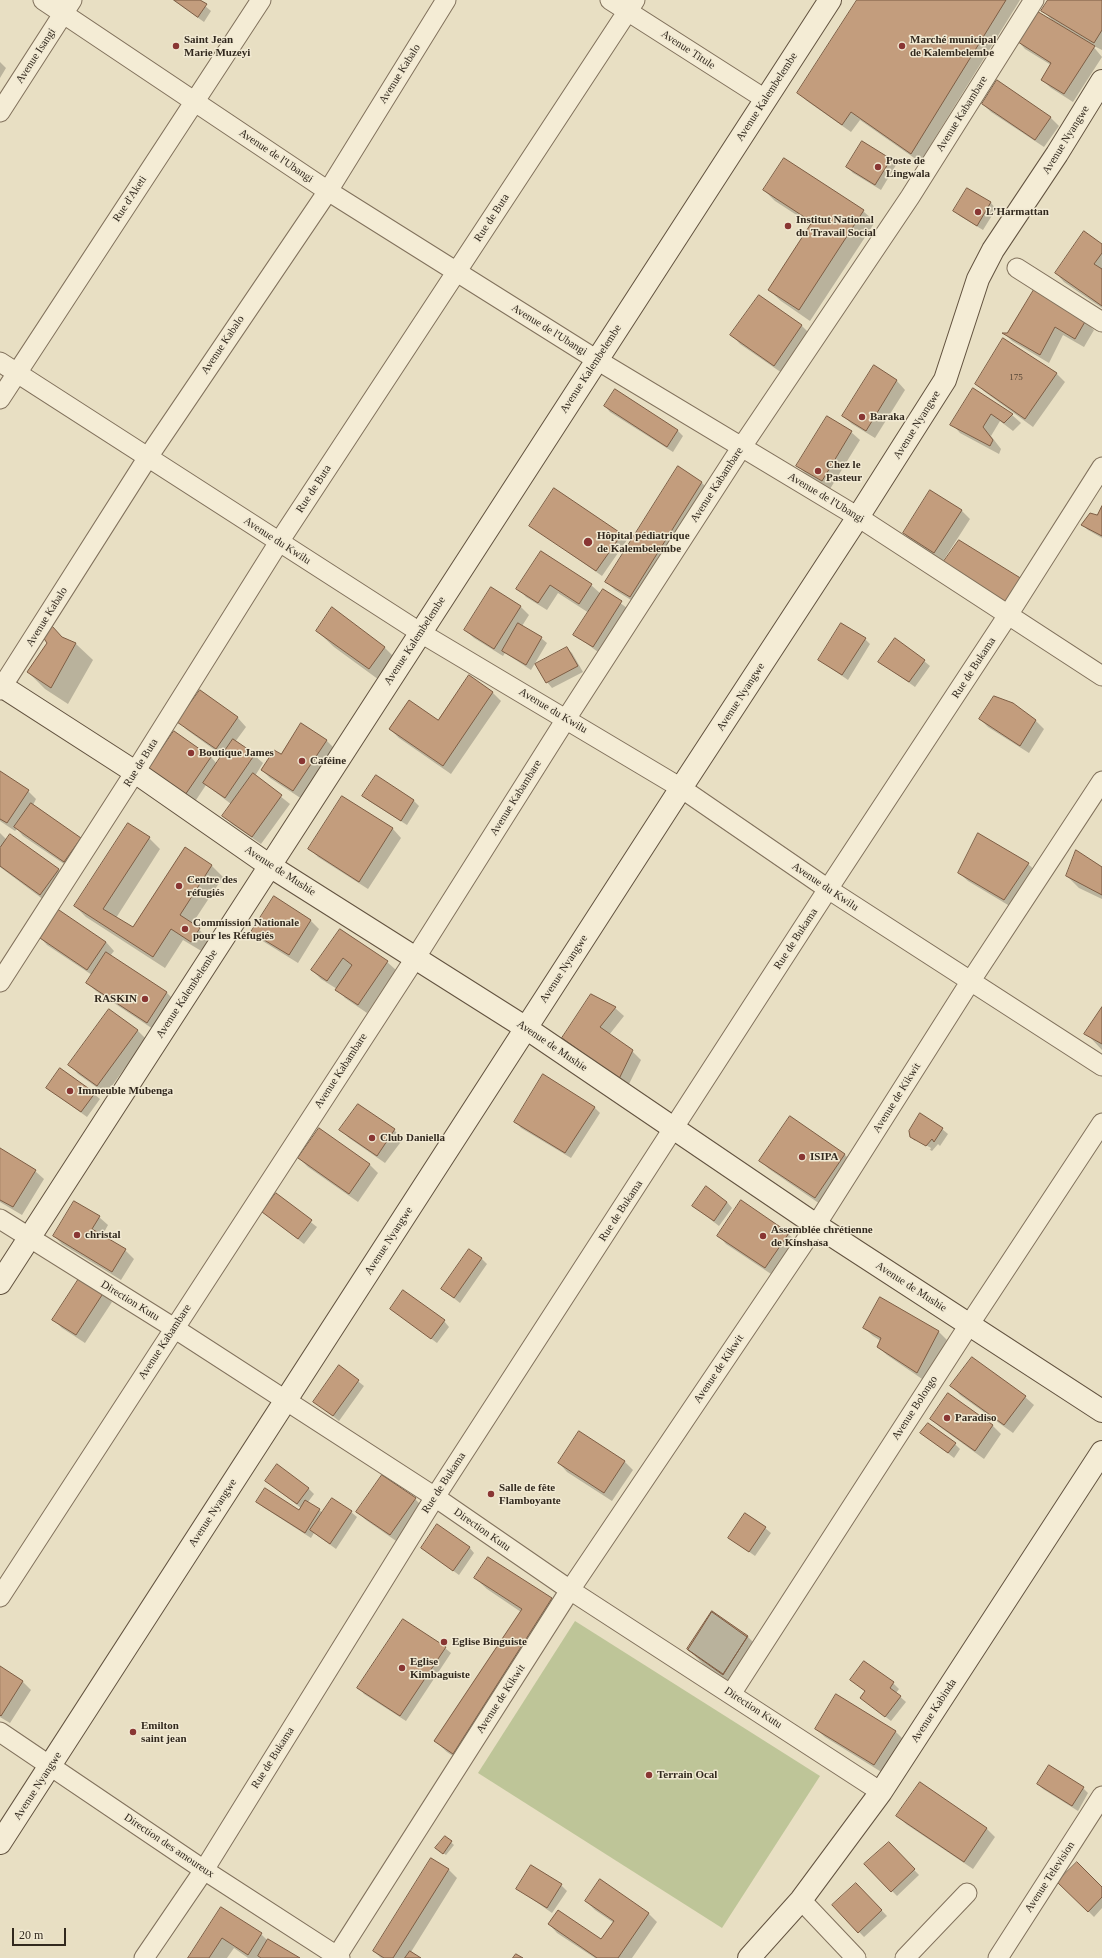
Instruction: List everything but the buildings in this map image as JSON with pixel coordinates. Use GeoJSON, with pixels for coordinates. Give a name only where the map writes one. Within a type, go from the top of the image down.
{"type":"FeatureCollection","features":[{"type":"Feature","properties":{"kind":"street","name":"Avenue de l'Ubangi"},"geometry":{"type":"LineString","coordinates":[[43,0],[68,7],[196,100],[328,191],[597,360],[858,517],[1102,676]]}},
{"type":"Feature","properties":{"kind":"street","name":"Rue d'Aketi"},"geometry":{"type":"LineString","coordinates":[[0,399],[261,0]]}},
{"type":"Feature","properties":{"kind":"street","name":"Avenue Kabalo"},"geometry":{"type":"LineString","coordinates":[[1,687],[148,457],[328,191],[446,0]]}},
{"type":"Feature","properties":{"kind":"street","name":"Avenue Titule"},"geometry":{"type":"LineString","coordinates":[[610,0],[631,6],[765,100]]}},
{"type":"Feature","properties":{"kind":"street","name":"Avenue Kalembelembe"},"geometry":{"type":"LineString","coordinates":[[0,1283],[830,0]]}},
{"type":"Feature","properties":{"kind":"street","name":"Avenue Kabambare"},"geometry":{"type":"LineString","coordinates":[[0,1597],[416,957],[566,719],[741,448],[910,197],[1034,0]]}},
{"type":"Feature","properties":{"kind":"street","name":"Rue de Buta"},"geometry":{"type":"LineString","coordinates":[[0,982],[135,772],[279,542],[631,6]]}},
{"type":"Feature","properties":{"kind":"street","name":"Avenue Isangi"},"geometry":{"type":"LineString","coordinates":[[0,112],[68,7]]}},
{"type":"Feature","properties":{"kind":"street","name":"Avenue Nyangwe"},"geometry":{"type":"LineString","coordinates":[[0,1844],[681,788],[858,517],[945,380],[978,279],[993,250],[1057,154],[1102,81]]}},
{"type":"Feature","properties":{"kind":"street"},"geometry":{"type":"LineString","coordinates":[[1017,268],[1102,322]]}},
{"type":"Feature","properties":{"kind":"street","name":"Avenue du Kwilu"},"geometry":{"type":"LineString","coordinates":[[0,362],[421,633],[681,788],[828,889],[1102,1066]]}},
{"type":"Feature","properties":{"kind":"street","name":"Rue de Bukama"},"geometry":{"type":"LineString","coordinates":[[144,1958],[204,1870],[435,1497],[828,889],[1008,615],[1102,467]]}},
{"type":"Feature","properties":{"kind":"street","name":"Avenue de Mushie"},"geometry":{"type":"LineString","coordinates":[[1,687],[135,772],[270,866],[526,1028],[816,1225],[1102,1411]]}},
{"type":"Feature","properties":{"kind":"street","name":"Avenue de Kikwit"},"geometry":{"type":"LineString","coordinates":[[338,1957],[570,1590],[816,1225],[970,982],[1102,781]]}},
{"type":"Feature","properties":{"kind":"street","name":"Avenue Bolongo"},"geometry":{"type":"LineString","coordinates":[[731,1694],[969,1325],[1102,1123]]}},
{"type":"Feature","properties":{"kind":"street","name":"Direction Kutu"},"geometry":{"type":"LineString","coordinates":[[0,1219],[174,1328],[286,1402],[435,1497],[570,1590],[881,1792]]}},
{"type":"Feature","properties":{"kind":"street","name":"Avenue Kabinda"},"geometry":{"type":"LineString","coordinates":[[750,1958],[801,1900],[881,1792],[1102,1452]]}},
{"type":"Feature","properties":{"kind":"street","name":"Direction des amoureux"},"geometry":{"type":"LineString","coordinates":[[0,1732],[204,1870],[338,1957]]}},
{"type":"Feature","properties":{"kind":"street","name":"Avenue Television"},"geometry":{"type":"LineString","coordinates":[[998,1958],[1102,1796]]}},
{"type":"Feature","properties":{"kind":"street"},"geometry":{"type":"LineString","coordinates":[[905,1958],[967,1893]]}},
{"type":"Feature","properties":{"kind":"street"},"geometry":{"type":"LineString","coordinates":[[801,1900],[856,1958]]}},
{"type":"Feature","properties":{"kind":"green space","name":"Terrain Ocal"},"geometry":{"type":"Polygon","coordinates":[[[575,1621],[820,1776],[722,1928],[478,1773],[575,1621]]]}},
{"type":"Feature","properties":{"kind":"place","name":"Saint Jean Marie Muzeyi"},"geometry":{"type":"Point","coordinates":[176,46]}},
{"type":"Feature","properties":{"kind":"place","name":"Marché municipal de Kalembelembe"},"geometry":{"type":"Point","coordinates":[902,46]}},
{"type":"Feature","properties":{"kind":"place","name":"Poste de Lingwala"},"geometry":{"type":"Point","coordinates":[878,167]}},
{"type":"Feature","properties":{"kind":"place","name":"L'Harmattan"},"geometry":{"type":"Point","coordinates":[978,212]}},
{"type":"Feature","properties":{"kind":"place","name":"Institut National du Travail Social"},"geometry":{"type":"Point","coordinates":[788,226]}},
{"type":"Feature","properties":{"kind":"place","name":"Baraka"},"geometry":{"type":"Point","coordinates":[862,417]}},
{"type":"Feature","properties":{"kind":"place","name":"Chez le Pasteur"},"geometry":{"type":"Point","coordinates":[818,471]}},
{"type":"Feature","properties":{"kind":"place","name":"Hôpital pédiatrique de Kalembelembe"},"geometry":{"type":"Point","coordinates":[588,542]}},
{"type":"Feature","properties":{"kind":"place","name":"Boutique James"},"geometry":{"type":"Point","coordinates":[191,753]}},
{"type":"Feature","properties":{"kind":"place","name":"Caféine"},"geometry":{"type":"Point","coordinates":[302,761]}},
{"type":"Feature","properties":{"kind":"place","name":"Centre des réfugiés"},"geometry":{"type":"Point","coordinates":[179,886]}},
{"type":"Feature","properties":{"kind":"place","name":"Commission Nationale pour les Réfugiés"},"geometry":{"type":"Point","coordinates":[185,929]}},
{"type":"Feature","properties":{"kind":"place","name":"RASKIN"},"geometry":{"type":"Point","coordinates":[145,999]}},
{"type":"Feature","properties":{"kind":"place","name":"Immeuble Mubenga"},"geometry":{"type":"Point","coordinates":[70,1091]}},
{"type":"Feature","properties":{"kind":"place","name":"Club Daniella"},"geometry":{"type":"Point","coordinates":[372,1138]}},
{"type":"Feature","properties":{"kind":"place","name":"ISIPA"},"geometry":{"type":"Point","coordinates":[802,1157]}},
{"type":"Feature","properties":{"kind":"place","name":"christal"},"geometry":{"type":"Point","coordinates":[77,1235]}},
{"type":"Feature","properties":{"kind":"place","name":"Assemblée chrétienne de Kinshasa"},"geometry":{"type":"Point","coordinates":[763,1236]}},
{"type":"Feature","properties":{"kind":"place","name":"Paradiso"},"geometry":{"type":"Point","coordinates":[947,1418]}},
{"type":"Feature","properties":{"kind":"place","name":"Salle de fête Flamboyante"},"geometry":{"type":"Point","coordinates":[491,1494]}},
{"type":"Feature","properties":{"kind":"place","name":"Eglise Binguiste"},"geometry":{"type":"Point","coordinates":[444,1642]}},
{"type":"Feature","properties":{"kind":"place","name":"Eglise Kimbaguiste"},"geometry":{"type":"Point","coordinates":[402,1668]}},
{"type":"Feature","properties":{"kind":"place","name":"Emilton saint jean"},"geometry":{"type":"Point","coordinates":[133,1732]}},
{"type":"Feature","properties":{"kind":"place","name":"Terrain Ocal"},"geometry":{"type":"Point","coordinates":[649,1775]}}]}
